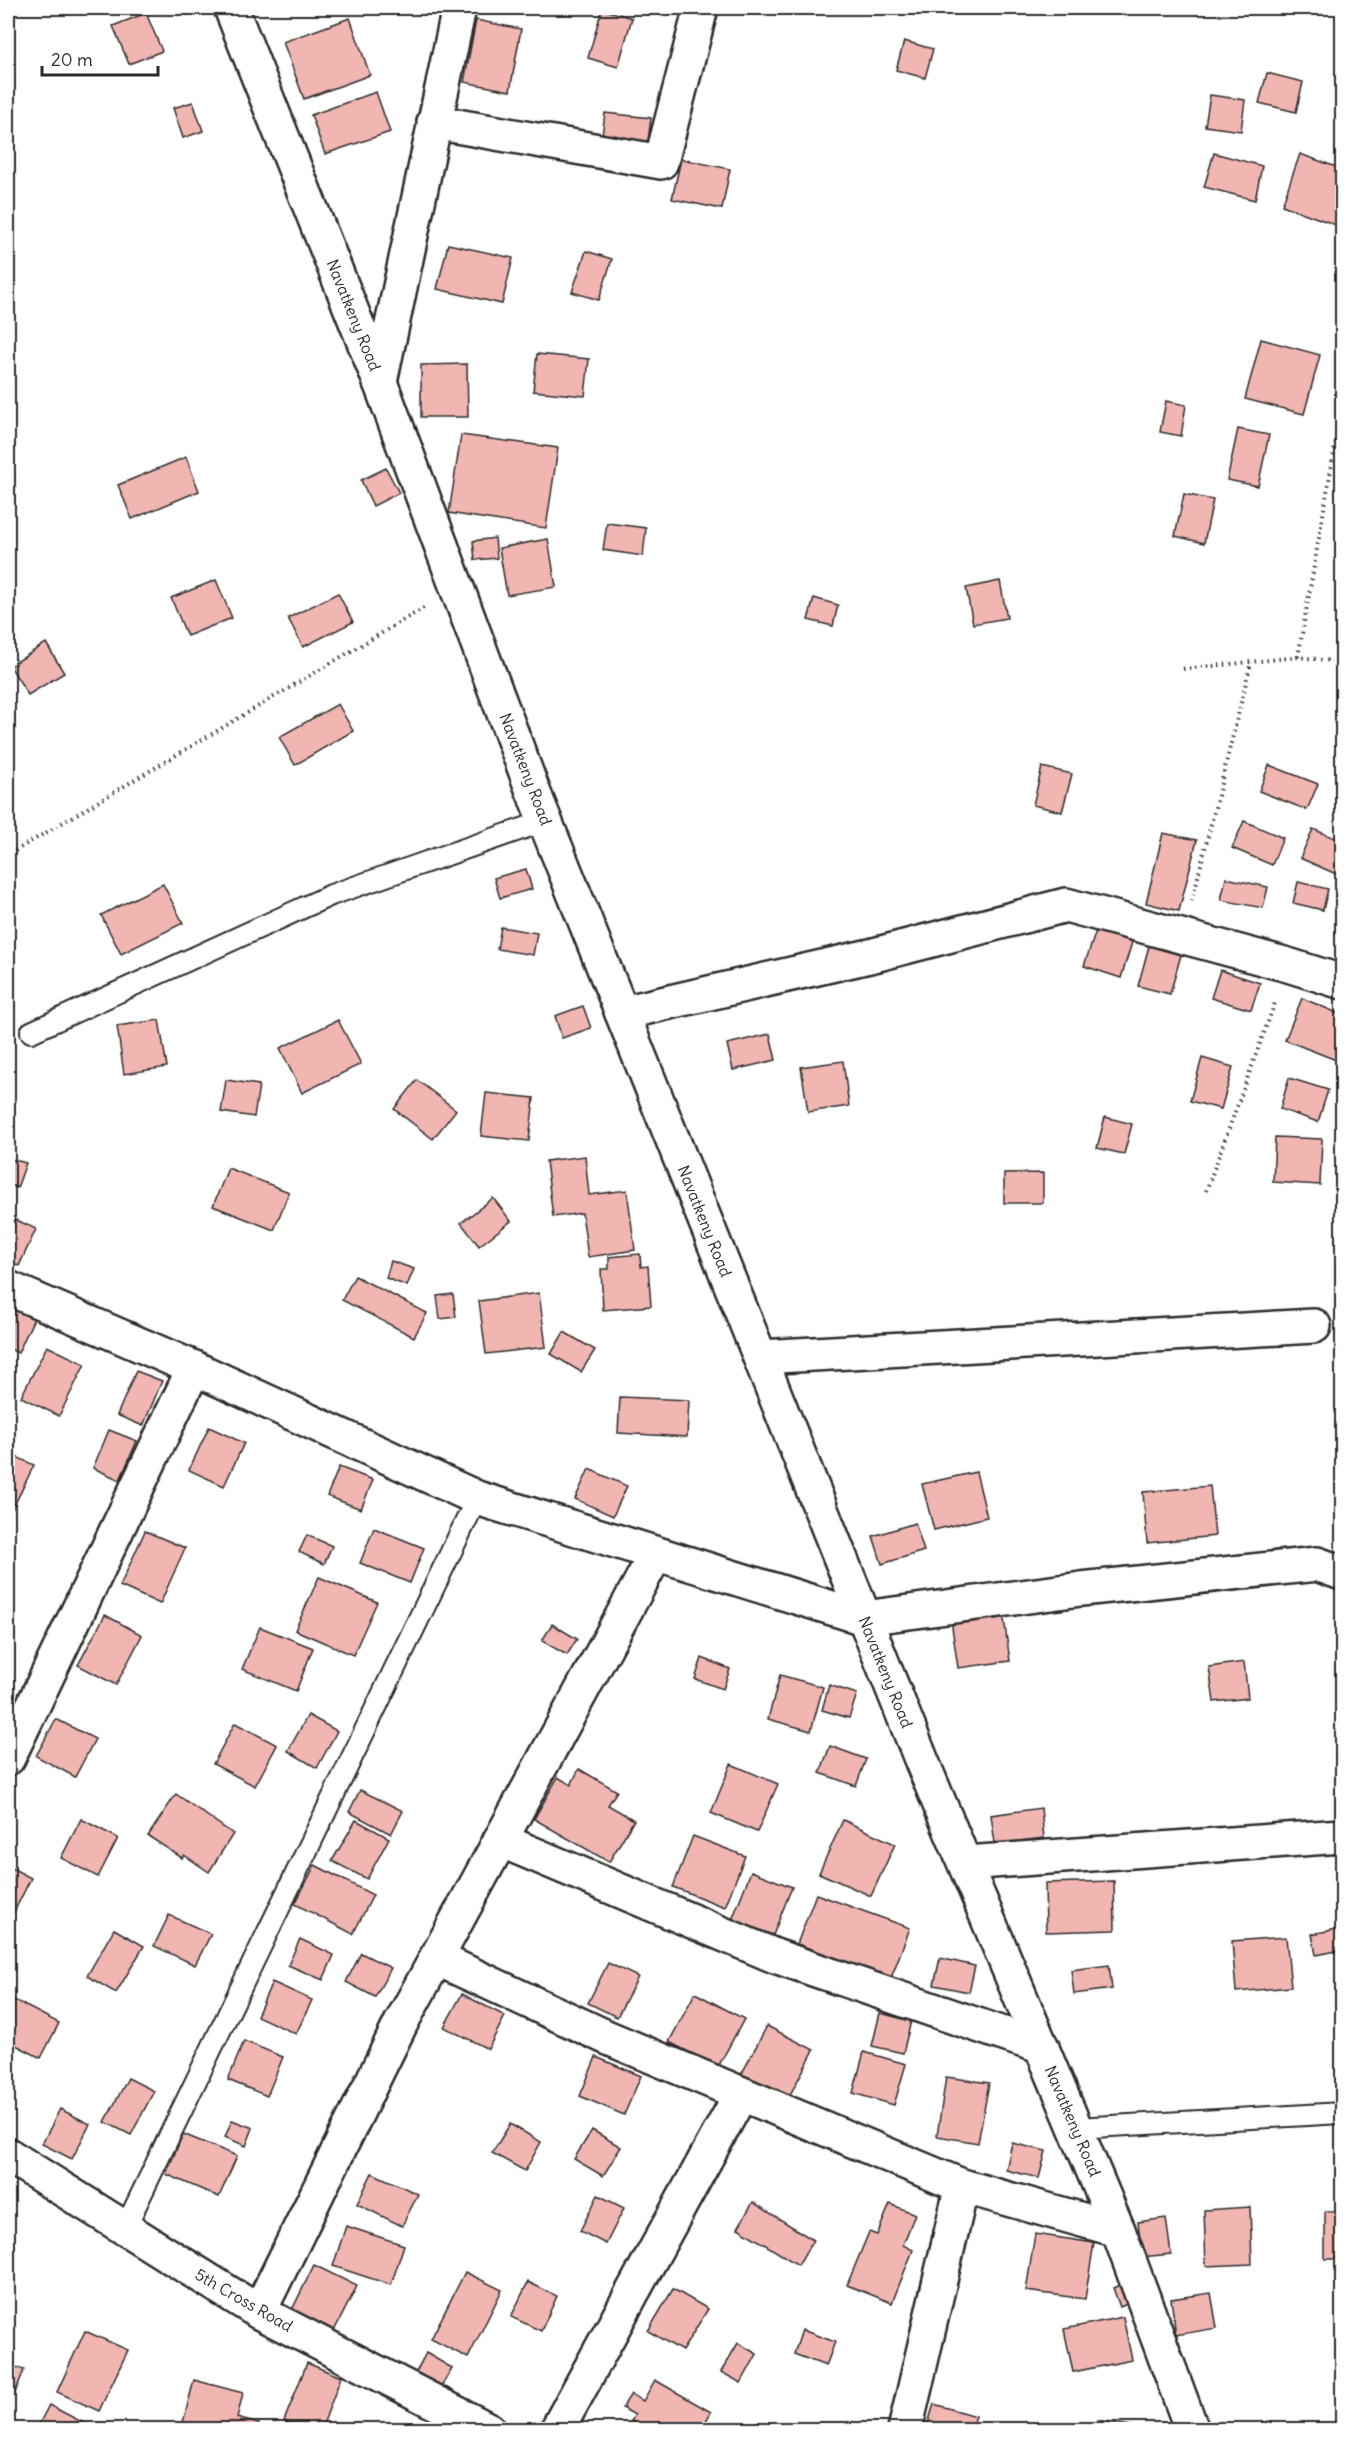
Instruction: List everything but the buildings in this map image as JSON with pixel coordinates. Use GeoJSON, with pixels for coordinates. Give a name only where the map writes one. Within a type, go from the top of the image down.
{"type":"FeatureCollection","features":[{"type":"Feature","properties":{"kind":"street","name":"Navatkeny Road"},"geometry":{"type":"LineString","coordinates":[[231,8],[380,382],[545,821],[864,1618],[1118,2230],[1192,2430]]}},
{"type":"Feature","properties":{"kind":"street"},"geometry":{"type":"LineString","coordinates":[[380,382],[459,8]]}},
{"type":"Feature","properties":{"kind":"street"},"geometry":{"type":"LineString","coordinates":[[434,122],[662,162],[701,8]]}},
{"type":"Feature","properties":{"kind":"street"},"geometry":{"type":"LineString","coordinates":[[622,1013],[874,955],[1066,905],[1288,965],[1342,982]]}},
{"type":"Feature","properties":{"kind":"street"},"geometry":{"type":"LineString","coordinates":[[8,1288],[194,1368],[477,1498],[864,1618],[1081,1588],[1317,1564],[1342,1573]]}},
{"type":"Feature","properties":{"kind":"street"},"geometry":{"type":"LineString","coordinates":[[760,1357],[1314,1326]]}},
{"type":"Feature","properties":{"kind":"street"},"geometry":{"type":"LineString","coordinates":[[8,1758],[194,1368]]}},
{"type":"Feature","properties":{"kind":"street"},"geometry":{"type":"LineString","coordinates":[[259,2312],[401,2023],[656,1554]]}},
{"type":"Feature","properties":{"kind":"street"},"geometry":{"type":"LineString","coordinates":[[964,1863],[1342,1836]]}},
{"type":"Feature","properties":{"kind":"street"},"geometry":{"type":"LineString","coordinates":[[500,1840],[775,1956],[1041,2047]]}},
{"type":"Feature","properties":{"kind":"street"},"geometry":{"type":"LineString","coordinates":[[436,1958],[606,2037],[962,2186],[1118,2230]]}},
{"type":"Feature","properties":{"kind":"street"},"geometry":{"type":"LineString","coordinates":[[557,2430],[741,2094]]}},
{"type":"Feature","properties":{"kind":"street","name":"5th Cross Road"},"geometry":{"type":"LineString","coordinates":[[8,2155],[259,2312],[438,2416],[489,2430]]}},
{"type":"Feature","properties":{"kind":"street"},"geometry":{"type":"LineString","coordinates":[[905,2430],[962,2186]]}},
{"type":"Feature","properties":{"kind":"lane"},"geometry":{"type":"LineString","coordinates":[[31,1032],[331,895],[545,821]]}},
{"type":"Feature","properties":{"kind":"lane"},"geometry":{"type":"LineString","coordinates":[[125,2228],[477,1498]]}},
{"type":"Feature","properties":{"kind":"lane"},"geometry":{"type":"LineString","coordinates":[[1076,2128],[1342,2113]]}},
{"type":"Feature","properties":{"kind":"path"},"geometry":{"type":"LineString","coordinates":[[1298,657],[1342,407]]}},
{"type":"Feature","properties":{"kind":"path"},"geometry":{"type":"LineString","coordinates":[[10,854],[457,588]]}},
{"type":"Feature","properties":{"kind":"path"},"geometry":{"type":"LineString","coordinates":[[1183,669],[1298,657],[1342,662]]}},
{"type":"Feature","properties":{"kind":"path"},"geometry":{"type":"LineString","coordinates":[[1183,937],[1251,662]]}},
{"type":"Feature","properties":{"kind":"path"},"geometry":{"type":"LineString","coordinates":[[1206,1191],[1288,965]]}}]}
